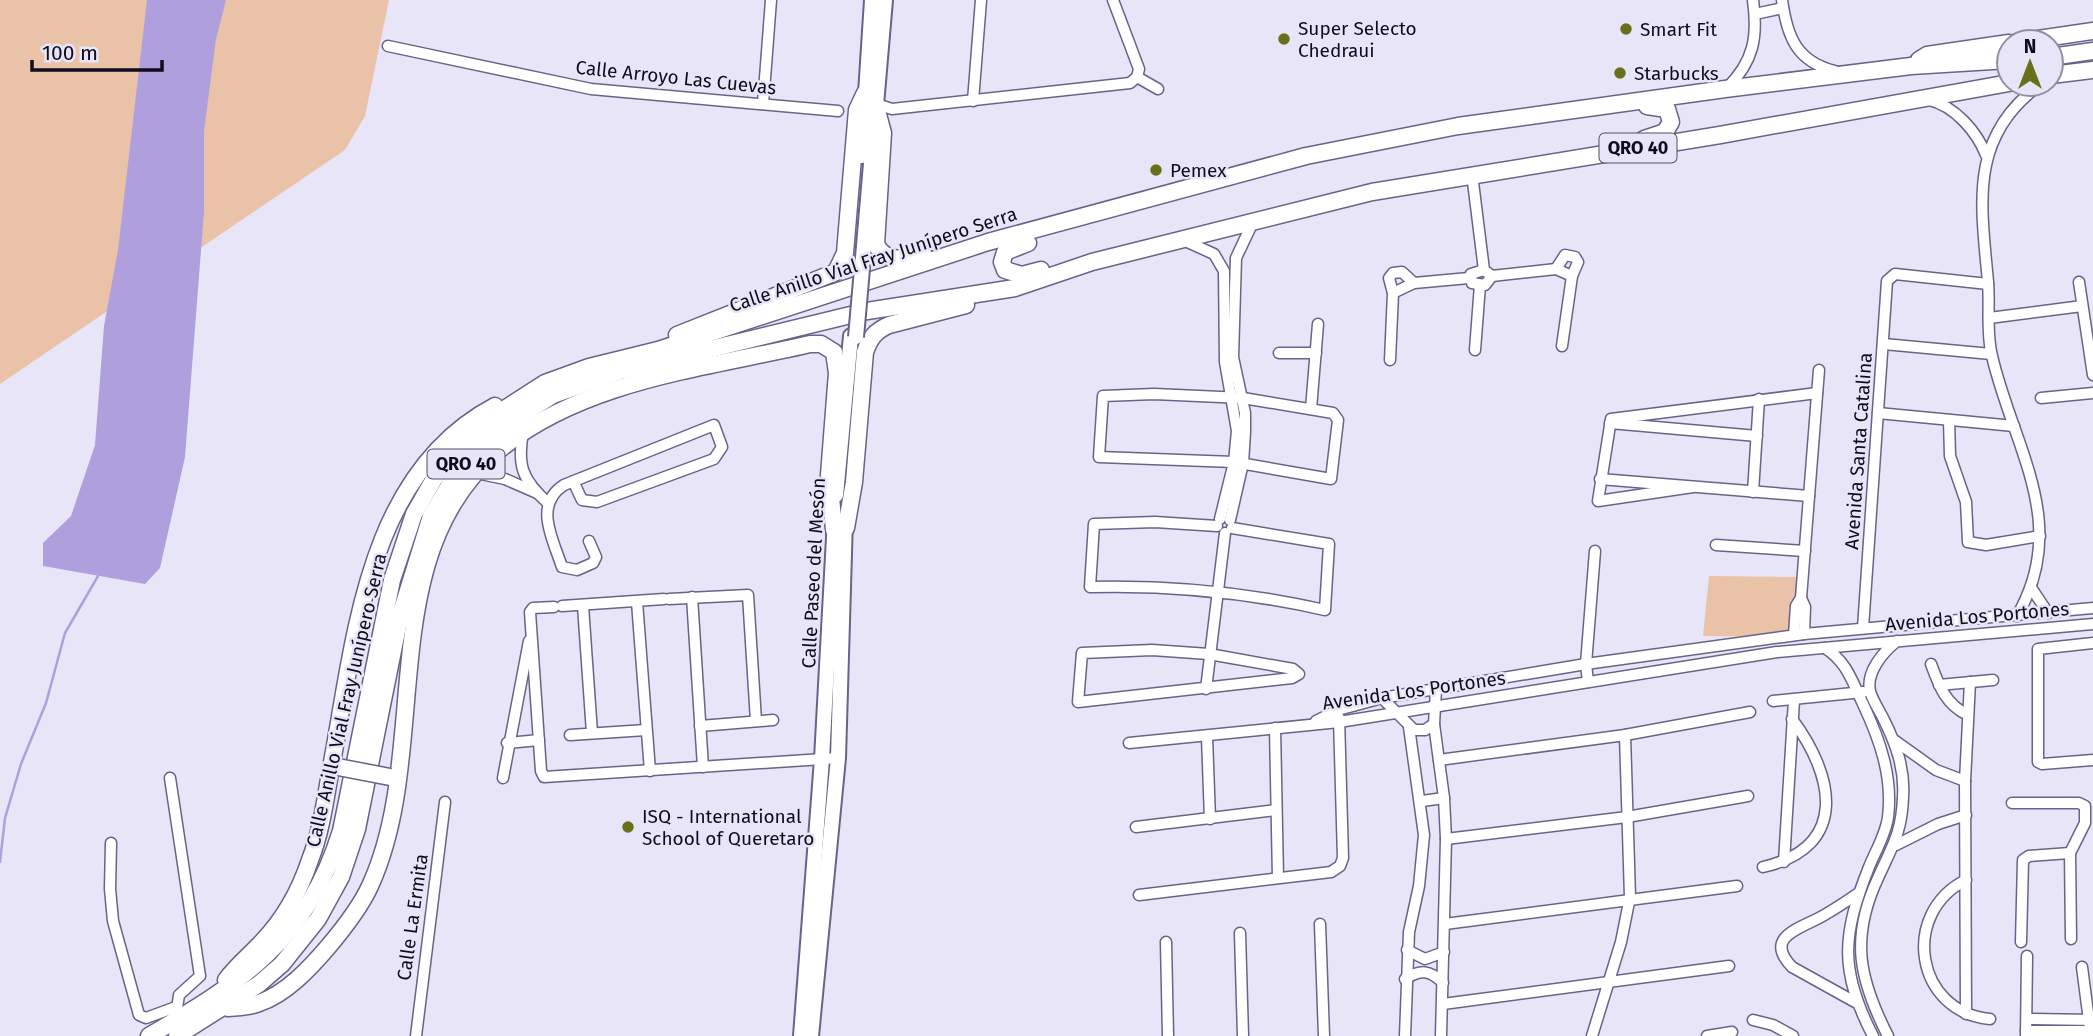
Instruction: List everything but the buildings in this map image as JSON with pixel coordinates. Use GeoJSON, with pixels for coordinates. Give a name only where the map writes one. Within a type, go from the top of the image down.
{"type":"FeatureCollection","features":[{"type":"Feature","properties":{"kind":"highway"},"geometry":{"type":"LineString","coordinates":[[2065,35],[2093,31]]}},
{"type":"Feature","properties":{"kind":"highway"},"geometry":{"type":"LineString","coordinates":[[1911,66],[1927,55],[1995,45]]}},
{"type":"Feature","properties":{"kind":"highway"},"geometry":{"type":"LineString","coordinates":[[2065,55],[2093,51]]}},
{"type":"Feature","properties":{"kind":"highway","name":"Calle Anillo Vial Fray Junípero Serra"},"geometry":{"type":"LineString","coordinates":[[219,1003],[298,922],[330,866],[341,831],[392,580],[423,495],[445,464],[474,434],[545,383],[658,351],[988,243],[1306,156],[1458,126],[1725,89],[1843,73],[1995,61]]}},
{"type":"Feature","properties":{"kind":"highway"},"geometry":{"type":"LineString","coordinates":[[2065,75],[2093,70]]}},
{"type":"Feature","properties":{"kind":"highway","name":"Calle Anillo Vial Fray Junípero Serra"},"geometry":{"type":"LineString","coordinates":[[149,1036],[219,1003],[282,964],[318,919],[341,877],[357,829],[410,578],[431,516],[453,479],[509,423],[571,387],[620,371],[790,332],[867,311],[1014,288],[1092,262],[1372,192],[1720,135],[1995,85]]}},
{"type":"Feature","properties":{"kind":"highway"},"geometry":{"type":"LineString","coordinates":[[609,363],[836,272],[845,253],[857,110],[871,106],[883,133],[875,229],[876,244],[880,251],[889,257],[905,259],[988,243]]}},
{"type":"Feature","properties":{"kind":"highway"},"geometry":{"type":"LineString","coordinates":[[1562,113],[1601,113],[1657,106],[1667,110],[1671,119],[1670,128],[1659,135],[1585,149],[1568,159]]}},
{"type":"Feature","properties":{"kind":"highway"},"geometry":{"type":"LineString","coordinates":[[1092,262],[1070,263],[1022,275],[1007,272],[1002,262],[1010,248],[1121,217],[1133,203]]}},
{"type":"Feature","properties":{"kind":"highway"},"geometry":{"type":"LineString","coordinates":[[859,338],[889,325],[990,299],[1014,288]]}},
{"type":"Feature","properties":{"kind":"highway"},"geometry":{"type":"LineString","coordinates":[[845,322],[862,323],[859,338],[865,352],[854,482],[840,529],[829,475],[837,373],[834,337],[838,326],[845,322]]}},
{"type":"Feature","properties":{"kind":"highway"},"geometry":{"type":"LineString","coordinates":[[700,370],[790,332]]}},
{"type":"Feature","properties":{"kind":"highway"},"geometry":{"type":"LineString","coordinates":[[545,383],[471,419],[433,456],[392,515],[375,556],[361,609],[335,766],[318,837],[295,896],[264,940],[230,974],[219,1003],[260,1003],[293,983],[347,924],[370,887],[382,851],[409,696],[414,617],[421,581],[433,543],[475,473],[523,431],[552,413],[602,393],[810,344],[821,344],[834,352]]}},
{"type":"Feature","properties":{"kind":"highway"},"geometry":{"type":"LineString","coordinates":[[335,766],[394,778]]}},
{"type":"Feature","properties":{"kind":"main road"},"geometry":{"type":"LineString","coordinates":[[859,338],[859,269],[871,106],[872,0]]}},
{"type":"Feature","properties":{"kind":"main road"},"geometry":{"type":"LineString","coordinates":[[871,106],[886,0]]}},
{"type":"Feature","properties":{"kind":"main road","name":"Calle Paseo del Mesón"},"geometry":{"type":"LineString","coordinates":[[801,1036],[809,1016],[838,758],[840,529]]}},
{"type":"Feature","properties":{"kind":"main road","name":"Calle Paseo del Mesón"},"geometry":{"type":"LineString","coordinates":[[811,1036],[809,1016],[822,759],[840,529]]}},
{"type":"Feature","properties":{"kind":"street"},"geometry":{"type":"LineString","coordinates":[[763,104],[771,0]]}},
{"type":"Feature","properties":{"kind":"street"},"geometry":{"type":"LineString","coordinates":[[973,101],[981,0]]}},
{"type":"Feature","properties":{"kind":"street"},"geometry":{"type":"LineString","coordinates":[[871,106],[892,109],[1130,83],[1137,77],[1139,69],[1113,0]]}},
{"type":"Feature","properties":{"kind":"street"},"geometry":{"type":"LineString","coordinates":[[1725,89],[1742,73],[1756,43],[1753,0]]}},
{"type":"Feature","properties":{"kind":"street"},"geometry":{"type":"LineString","coordinates":[[1755,14],[1783,4],[1790,36],[1798,52],[1819,67],[1843,73]]}},
{"type":"Feature","properties":{"kind":"street","name":"Calle Arroyo Las Cuevas"},"geometry":{"type":"LineString","coordinates":[[388,46],[591,89],[838,111]]}},
{"type":"Feature","properties":{"kind":"street"},"geometry":{"type":"LineString","coordinates":[[1137,77],[1158,89]]}},
{"type":"Feature","properties":{"kind":"street"},"geometry":{"type":"LineString","coordinates":[[1918,98],[1936,102],[1970,127],[1986,155]]}},
{"type":"Feature","properties":{"kind":"street"},"geometry":{"type":"LineString","coordinates":[[2017,616],[2032,589],[2040,536],[2033,478],[1991,354],[1981,214],[1986,155],[2009,113],[2026,98]]}},
{"type":"Feature","properties":{"kind":"street"},"geometry":{"type":"LineString","coordinates":[[1472,174],[1480,235],[1481,270],[1475,350]]}},
{"type":"Feature","properties":{"kind":"street"},"geometry":{"type":"LineString","coordinates":[[1239,463],[1237,431],[1225,362],[1236,258],[1253,221]]}},
{"type":"Feature","properties":{"kind":"street"},"geometry":{"type":"LineString","coordinates":[[1183,239],[1208,251],[1220,261],[1224,271],[1233,357],[1245,413],[1239,463],[1225,525],[1206,689]]}},
{"type":"Feature","properties":{"kind":"street"},"geometry":{"type":"LineString","coordinates":[[1556,269],[1565,255],[1575,257],[1578,267],[1572,276],[1562,346]]}},
{"type":"Feature","properties":{"kind":"street"},"geometry":{"type":"LineString","coordinates":[[1220,261],[1236,258]]}},
{"type":"Feature","properties":{"kind":"street"},"geometry":{"type":"LineString","coordinates":[[1393,293],[1414,283],[1481,270],[1556,269],[1572,276]]}},
{"type":"Feature","properties":{"kind":"street"},"geometry":{"type":"LineString","coordinates":[[1480,285],[1490,282],[1481,270]]}},
{"type":"Feature","properties":{"kind":"street"},"geometry":{"type":"LineString","coordinates":[[1390,360],[1393,293],[1389,281],[1396,272],[1405,273],[1414,283]]}},
{"type":"Feature","properties":{"kind":"street","name":"Avenida Santa Catalina"},"geometry":{"type":"LineString","coordinates":[[1863,628],[1890,276],[1895,274],[1988,284]]}},
{"type":"Feature","properties":{"kind":"street"},"geometry":{"type":"LineString","coordinates":[[2079,282],[2093,374]]}},
{"type":"Feature","properties":{"kind":"street"},"geometry":{"type":"LineString","coordinates":[[1989,318],[2082,306]]}},
{"type":"Feature","properties":{"kind":"street"},"geometry":{"type":"LineString","coordinates":[[1311,409],[1318,324]]}},
{"type":"Feature","properties":{"kind":"street"},"geometry":{"type":"LineString","coordinates":[[1884,344],[1991,354]]}},
{"type":"Feature","properties":{"kind":"street"},"geometry":{"type":"LineString","coordinates":[[1279,353],[1316,353]]}},
{"type":"Feature","properties":{"kind":"street"},"geometry":{"type":"LineString","coordinates":[[1799,634],[1805,607],[1801,598],[1819,370]]}},
{"type":"Feature","properties":{"kind":"street"},"geometry":{"type":"LineString","coordinates":[[1693,487],[1602,502],[1598,498],[1600,479],[1613,417],[1818,393]]}},
{"type":"Feature","properties":{"kind":"street"},"geometry":{"type":"LineString","coordinates":[[2041,398],[2093,393]]}},
{"type":"Feature","properties":{"kind":"street"},"geometry":{"type":"LineString","coordinates":[[1103,396],[1242,398],[1337,416],[1331,479],[1239,463],[1102,458],[1098,453],[1103,396]]}},
{"type":"Feature","properties":{"kind":"street"},"geometry":{"type":"LineString","coordinates":[[1753,492],[1759,399]]}},
{"type":"Feature","properties":{"kind":"street"},"geometry":{"type":"LineString","coordinates":[[1878,413],[2014,426]]}},
{"type":"Feature","properties":{"kind":"street"},"geometry":{"type":"LineString","coordinates":[[1949,421],[1950,456],[1966,502],[1968,542],[1986,545],[2040,536]]}},
{"type":"Feature","properties":{"kind":"street"},"geometry":{"type":"LineString","coordinates":[[1610,423],[1757,436]]}},
{"type":"Feature","properties":{"kind":"street"},"geometry":{"type":"LineString","coordinates":[[573,481],[582,500],[597,502],[714,459],[722,447],[714,425],[573,481],[556,491],[548,503],[546,517],[562,567],[577,570],[593,564],[596,557],[589,541]]}},
{"type":"Feature","properties":{"kind":"street"},"geometry":{"type":"LineString","coordinates":[[523,431],[519,463],[537,493],[548,503]]}},
{"type":"Feature","properties":{"kind":"street"},"geometry":{"type":"LineString","coordinates":[[475,473],[505,479],[537,493]]}},
{"type":"Feature","properties":{"kind":"street"},"geometry":{"type":"LineString","coordinates":[[1600,479],[1809,496]]}},
{"type":"Feature","properties":{"kind":"street"},"geometry":{"type":"LineString","coordinates":[[1155,522],[1225,525],[1329,544],[1325,610],[1218,590],[1151,586],[1090,587],[1094,524],[1155,522]]}},
{"type":"Feature","properties":{"kind":"street"},"geometry":{"type":"LineString","coordinates":[[1716,545],[1805,551]]}},
{"type":"Feature","properties":{"kind":"street"},"geometry":{"type":"LineString","coordinates":[[1588,682],[1586,664],[1595,551]]}},
{"type":"Feature","properties":{"kind":"street"},"geometry":{"type":"LineString","coordinates":[[2032,589],[2048,613]]}},
{"type":"Feature","properties":{"kind":"street"},"geometry":{"type":"LineString","coordinates":[[756,721],[748,595],[530,609],[541,771],[550,778],[838,758]]}},
{"type":"Feature","properties":{"kind":"street"},"geometry":{"type":"LineString","coordinates":[[692,597],[703,767]]}},
{"type":"Feature","properties":{"kind":"street"},"geometry":{"type":"LineString","coordinates":[[637,602],[650,771]]}},
{"type":"Feature","properties":{"kind":"street"},"geometry":{"type":"LineString","coordinates":[[583,606],[592,733]]}},
{"type":"Feature","properties":{"kind":"street","name":"Avenida Los Portones"},"geometry":{"type":"LineString","coordinates":[[1314,722],[1338,710],[1382,698],[1586,664],[1799,634],[2093,608]]}},
{"type":"Feature","properties":{"kind":"street","name":"Avenida Los Portones"},"geometry":{"type":"LineString","coordinates":[[1314,722],[1339,722],[1777,652],[2093,624]]}},
{"type":"Feature","properties":{"kind":"street"},"geometry":{"type":"LineString","coordinates":[[503,778],[507,743],[531,630]]}},
{"type":"Feature","properties":{"kind":"street"},"geometry":{"type":"LineString","coordinates":[[1776,638],[1777,652]]}},
{"type":"Feature","properties":{"kind":"street"},"geometry":{"type":"LineString","coordinates":[[1888,1036],[1869,998],[1860,950],[1861,929],[1878,876],[1896,845],[1903,796],[1900,762],[1894,740],[1870,690],[1880,657],[1897,640]]}},
{"type":"Feature","properties":{"kind":"street"},"geometry":{"type":"LineString","coordinates":[[2093,643],[2038,649],[2038,762],[2042,764],[2093,760]]}},
{"type":"Feature","properties":{"kind":"street"},"geometry":{"type":"LineString","coordinates":[[1825,648],[1847,667],[1880,743],[1890,792],[1888,820],[1859,893],[1849,928],[1847,948],[1855,1002],[1870,1031],[1880,1019]]}},
{"type":"Feature","properties":{"kind":"street"},"geometry":{"type":"LineString","coordinates":[[1152,650],[1209,654],[1293,669],[1299,674],[1292,678],[1206,689],[1078,702],[1082,653],[1152,650]]}},
{"type":"Feature","properties":{"kind":"street"},"geometry":{"type":"LineString","coordinates":[[1931,664],[1939,685],[1957,710],[1968,715]]}},
{"type":"Feature","properties":{"kind":"street"},"geometry":{"type":"LineString","coordinates":[[1939,685],[1993,680]]}},
{"type":"Feature","properties":{"kind":"street"},"geometry":{"type":"LineString","coordinates":[[1966,1014],[1965,781],[1970,682]]}},
{"type":"Feature","properties":{"kind":"street"},"geometry":{"type":"LineString","coordinates":[[1436,690],[1434,724],[1446,817],[1441,1036]]}},
{"type":"Feature","properties":{"kind":"street"},"geometry":{"type":"LineString","coordinates":[[1773,701],[1870,690]]}},
{"type":"Feature","properties":{"kind":"street"},"geometry":{"type":"LineString","coordinates":[[1382,698],[1409,727],[1419,731],[1434,724]]}},
{"type":"Feature","properties":{"kind":"street"},"geometry":{"type":"LineString","coordinates":[[1784,863],[1794,700]]}},
{"type":"Feature","properties":{"kind":"street"},"geometry":{"type":"LineString","coordinates":[[1139,895],[1331,872],[1340,866],[1343,859],[1338,710]]}},
{"type":"Feature","properties":{"kind":"street"},"geometry":{"type":"LineString","coordinates":[[1439,760],[1625,735],[1750,712]]}},
{"type":"Feature","properties":{"kind":"street"},"geometry":{"type":"LineString","coordinates":[[1763,867],[1795,858],[1814,838],[1825,817],[1827,790],[1812,746],[1793,719]]}},
{"type":"Feature","properties":{"kind":"street"},"geometry":{"type":"LineString","coordinates":[[700,726],[773,720]]}},
{"type":"Feature","properties":{"kind":"street"},"geometry":{"type":"LineString","coordinates":[[1129,743],[1207,737],[1314,722]]}},
{"type":"Feature","properties":{"kind":"street"},"geometry":{"type":"LineString","coordinates":[[1405,1036],[1405,979],[1421,873],[1424,816],[1409,727]]}},
{"type":"Feature","properties":{"kind":"street"},"geometry":{"type":"LineString","coordinates":[[1275,728],[1278,878]]}},
{"type":"Feature","properties":{"kind":"street"},"geometry":{"type":"LineString","coordinates":[[570,735],[646,730]]}},
{"type":"Feature","properties":{"kind":"street"},"geometry":{"type":"LineString","coordinates":[[1592,1036],[1609,983],[1630,897],[1625,735]]}},
{"type":"Feature","properties":{"kind":"street"},"geometry":{"type":"LineString","coordinates":[[1207,737],[1210,819]]}},
{"type":"Feature","properties":{"kind":"street"},"geometry":{"type":"LineString","coordinates":[[507,743],[539,740]]}},
{"type":"Feature","properties":{"kind":"street"},"geometry":{"type":"LineString","coordinates":[[1894,740],[1936,770],[1965,781]]}},
{"type":"Feature","properties":{"kind":"street"},"geometry":{"type":"LineString","coordinates":[[111,843],[110,889],[113,921],[139,1016],[176,1021],[179,995],[195,984],[200,976],[170,778]]}},
{"type":"Feature","properties":{"kind":"street"},"geometry":{"type":"LineString","coordinates":[[1446,839],[1627,817],[1748,796]]}},
{"type":"Feature","properties":{"kind":"street"},"geometry":{"type":"LineString","coordinates":[[1422,801],[1444,798]]}},
{"type":"Feature","properties":{"kind":"street","name":"Calle La Ermita"},"geometry":{"type":"LineString","coordinates":[[415,1036],[445,802]]}},
{"type":"Feature","properties":{"kind":"street"},"geometry":{"type":"LineString","coordinates":[[2012,803],[2079,803],[2085,806],[2089,823],[2070,853],[2071,939]]}},
{"type":"Feature","properties":{"kind":"street"},"geometry":{"type":"LineString","coordinates":[[1136,827],[1276,810]]}},
{"type":"Feature","properties":{"kind":"street"},"geometry":{"type":"LineString","coordinates":[[1424,816],[1434,814],[1446,817]]}},
{"type":"Feature","properties":{"kind":"street"},"geometry":{"type":"LineString","coordinates":[[1896,845],[1938,824],[1966,815]]}},
{"type":"Feature","properties":{"kind":"street"},"geometry":{"type":"LineString","coordinates":[[2021,942],[2023,860],[2029,856],[2070,853]]}},
{"type":"Feature","properties":{"kind":"street"},"geometry":{"type":"LineString","coordinates":[[1867,872],[1878,876]]}},
{"type":"Feature","properties":{"kind":"street"},"geometry":{"type":"LineString","coordinates":[[1966,880],[1950,888],[1935,906],[1926,929],[1924,951],[1929,975],[1944,999],[1966,1014],[1990,1018]]}},
{"type":"Feature","properties":{"kind":"street"},"geometry":{"type":"LineString","coordinates":[[1445,924],[1630,897],[1737,886]]}},
{"type":"Feature","properties":{"kind":"street"},"geometry":{"type":"LineString","coordinates":[[1855,1002],[1792,967],[1784,959],[1782,949],[1784,937],[1791,930],[1818,918],[1859,893]]}},
{"type":"Feature","properties":{"kind":"street"},"geometry":{"type":"LineString","coordinates":[[1320,924],[1324,1036]]}},
{"type":"Feature","properties":{"kind":"street"},"geometry":{"type":"LineString","coordinates":[[1240,933],[1243,1036]]}},
{"type":"Feature","properties":{"kind":"street"},"geometry":{"type":"LineString","coordinates":[[1166,942],[1168,1036]]}},
{"type":"Feature","properties":{"kind":"street"},"geometry":{"type":"LineString","coordinates":[[1408,950],[1415,957],[1425,959],[1444,952]]}},
{"type":"Feature","properties":{"kind":"street"},"geometry":{"type":"LineString","coordinates":[[2026,956],[2026,1034],[2092,1028]]}},
{"type":"Feature","properties":{"kind":"street"},"geometry":{"type":"LineString","coordinates":[[1443,1004],[1729,966]]}},
{"type":"Feature","properties":{"kind":"street"},"geometry":{"type":"LineString","coordinates":[[2082,967],[2092,1028]]}},
{"type":"Feature","properties":{"kind":"street"},"geometry":{"type":"LineString","coordinates":[[1405,979],[1416,972],[1426,971],[1443,983]]}},
{"type":"Feature","properties":{"kind":"street"},"geometry":{"type":"LineString","coordinates":[[2026,1019],[2092,1028]]}},
{"type":"Feature","properties":{"kind":"street"},"geometry":{"type":"LineString","coordinates":[[1753,1020],[1773,1031],[1793,1036]]}},
{"type":"Feature","properties":{"kind":"street"},"geometry":{"type":"LineString","coordinates":[[1707,1036],[1732,1032]]}},
{"type":"Feature","properties":{"kind":"shaded area"},"geometry":{"type":"Polygon","coordinates":[[[0,0],[389,0],[365,116],[345,150],[0,384],[0,0]]]}},
{"type":"Feature","properties":{"kind":"shaded area"},"geometry":{"type":"Polygon","coordinates":[[[147,0],[226,0],[216,39],[204,131],[204,212],[185,457],[160,568],[145,584],[43,566],[43,543],[71,516],[95,445],[104,326],[118,250],[147,0]]]}},
{"type":"Feature","properties":{"kind":"shaded area"},"geometry":{"type":"Polygon","coordinates":[[[1709,576],[1799,577],[1792,637],[1703,636],[1709,576]]]}},
{"type":"Feature","properties":{"kind":"waterway"},"geometry":{"type":"LineString","coordinates":[[0,862],[5,818],[21,764],[46,703],[65,633],[98,576]]}},
{"type":"Feature","properties":{"kind":"place","name":"Smart Fit"},"geometry":{"type":"Point","coordinates":[1626,29]}},
{"type":"Feature","properties":{"kind":"place","name":"Super Selecto Chedraui"},"geometry":{"type":"Point","coordinates":[1284,39]}},
{"type":"Feature","properties":{"kind":"place","name":"Starbucks"},"geometry":{"type":"Point","coordinates":[1620,73]}},
{"type":"Feature","properties":{"kind":"place","name":"Pemex"},"geometry":{"type":"Point","coordinates":[1156,170]}},
{"type":"Feature","properties":{"kind":"place","name":"ISQ - International School of Queretaro"},"geometry":{"type":"Point","coordinates":[628,827]}}]}
